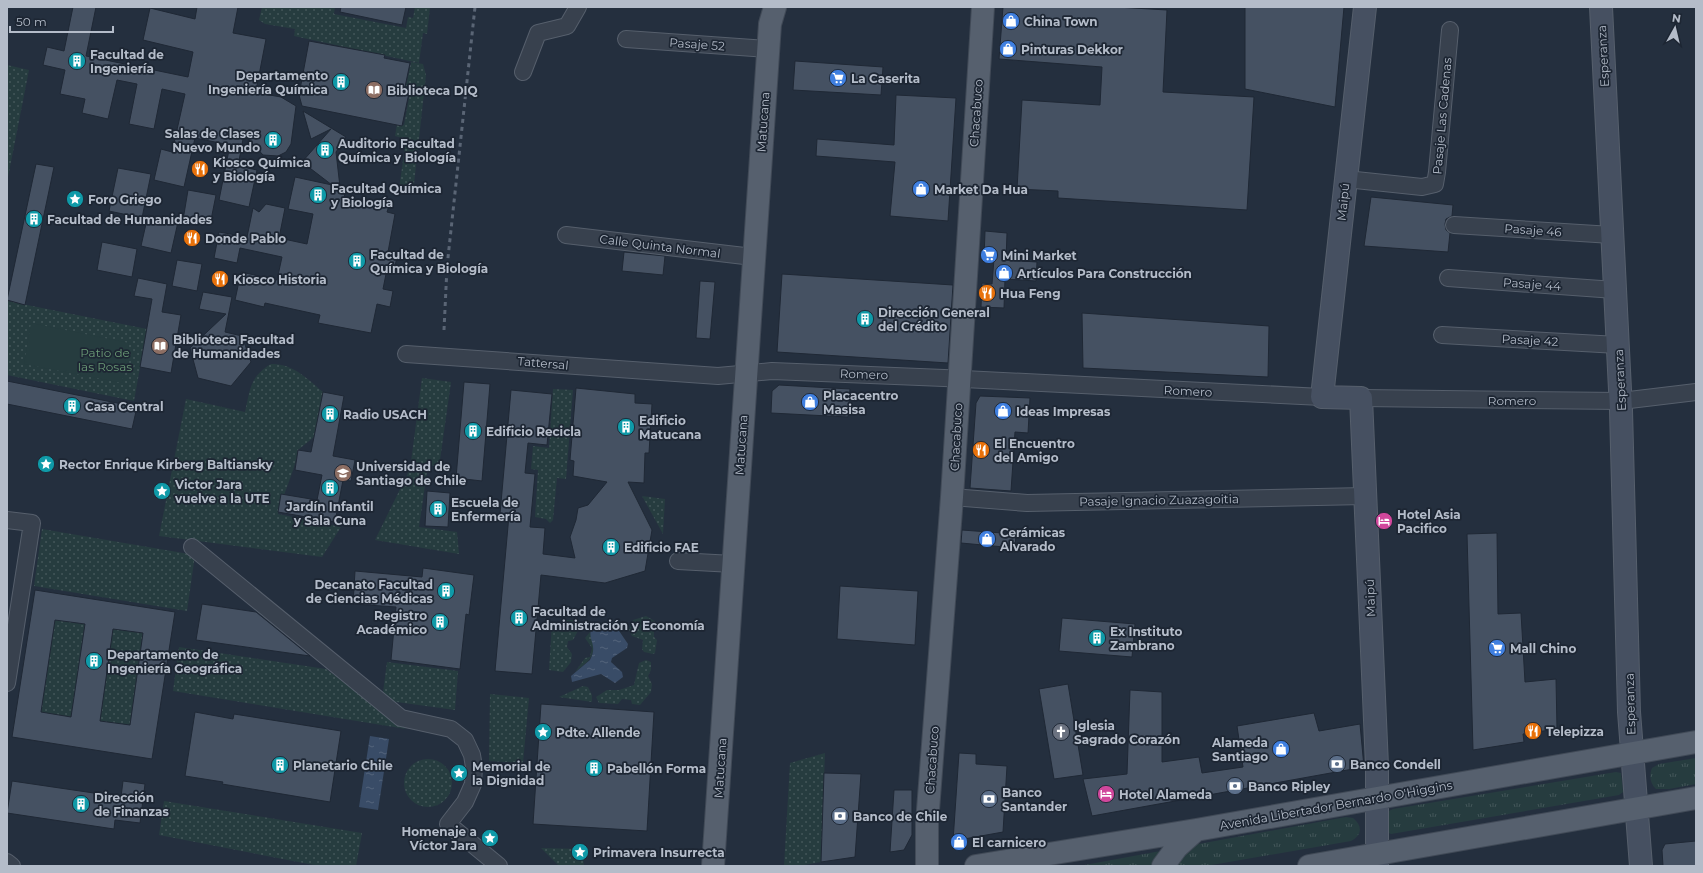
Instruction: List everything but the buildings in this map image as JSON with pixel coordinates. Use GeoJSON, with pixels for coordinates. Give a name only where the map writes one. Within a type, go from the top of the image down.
{"type":"FeatureCollection","features":[{"type":"Feature","properties":{"kind":"main road","name":"Chacabuco"},"geometry":{"type":"LineString","coordinates":[[927,866],[927,823],[952,497],[983,7]]}},
{"type":"Feature","properties":{"kind":"main road","name":"Matucana"},"geometry":{"type":"LineString","coordinates":[[713,866],[770,13]]}},
{"type":"Feature","properties":{"kind":"main road","name":"Avenida Libertador Bernardo O'Higgins"},"geometry":{"type":"LineString","coordinates":[[976,866],[1376,799],[1696,742]]}},
{"type":"Feature","properties":{"kind":"main road"},"geometry":{"type":"LineString","coordinates":[[1309,866],[1376,860],[1637,808],[1696,798]]}},
{"type":"Feature","properties":{"kind":"main road"},"geometry":{"type":"LineString","coordinates":[[1163,866],[1177,847],[1196,830]]}},
{"type":"Feature","properties":{"kind":"street"},"geometry":{"type":"LineString","coordinates":[[523,72],[538,33],[567,26],[578,7]]}},
{"type":"Feature","properties":{"kind":"street","name":"Maipú"},"geometry":{"type":"LineString","coordinates":[[1322,397],[1365,7]]}},
{"type":"Feature","properties":{"kind":"street","name":"Esperanza"},"geometry":{"type":"LineString","coordinates":[[1601,7],[1621,401],[1629,712],[1641,866]]}},
{"type":"Feature","properties":{"kind":"street","name":"Pasaje Las Cadenas"},"geometry":{"type":"LineString","coordinates":[[1346,179],[1422,187],[1434,184],[1437,172],[1450,30]]}},
{"type":"Feature","properties":{"kind":"street","name":"Pasaje 52"},"geometry":{"type":"LineString","coordinates":[[626,39],[768,49]]}},
{"type":"Feature","properties":{"kind":"street","name":"Pasaje 46"},"geometry":{"type":"LineString","coordinates":[[1454,225],[1612,235]]}},
{"type":"Feature","properties":{"kind":"street","name":"Calle Quinta Normal"},"geometry":{"type":"LineString","coordinates":[[566,235],[754,257]]}},
{"type":"Feature","properties":{"kind":"street","name":"Pasaje 44"},"geometry":{"type":"LineString","coordinates":[[1448,278],[1615,290]]}},
{"type":"Feature","properties":{"kind":"street","name":"Pasaje 42"},"geometry":{"type":"LineString","coordinates":[[1442,335],[1618,345]]}},
{"type":"Feature","properties":{"kind":"street","name":"Tattersal"},"geometry":{"type":"LineString","coordinates":[[406,354],[680,374]]}},
{"type":"Feature","properties":{"kind":"street","name":"Romero"},"geometry":{"type":"LineString","coordinates":[[680,374],[718,376],[772,371],[1361,398],[1621,401],[1696,392]]}},
{"type":"Feature","properties":{"kind":"street","name":"Maipú"},"geometry":{"type":"LineString","coordinates":[[1361,398],[1377,766],[1376,860]]}},
{"type":"Feature","properties":{"kind":"street","name":"Pasaje Ignacio Zuazagoitia"},"geometry":{"type":"LineString","coordinates":[[952,497],[1027,503],[1366,496]]}},
{"type":"Feature","properties":{"kind":"street"},"geometry":{"type":"LineString","coordinates":[[7,520],[32,523],[7,682]]}},
{"type":"Feature","properties":{"kind":"street"},"geometry":{"type":"LineString","coordinates":[[192,547],[400,718],[450,729],[465,740],[472,755],[474,767],[473,784],[465,802],[448,824],[498,866]]}},
{"type":"Feature","properties":{"kind":"street"},"geometry":{"type":"LineString","coordinates":[[678,562],[733,564]]}},
{"type":"Feature","properties":{"kind":"street"},"geometry":{"type":"LineString","coordinates":[[7,862],[12,866]]}},
{"type":"Feature","properties":{"kind":"green space"},"geometry":{"type":"Polygon","coordinates":[[[262,7],[335,7],[334,14],[406,28],[408,17],[413,18],[415,7],[430,7],[427,34],[423,33],[419,63],[294,36],[295,29],[265,24],[259,20],[262,7]]]}},
{"type":"Feature","properties":{"kind":"green space"},"geometry":{"type":"Polygon","coordinates":[[[411,62],[423,64],[426,75],[413,193],[399,189],[406,139],[395,136],[397,124],[404,125],[411,87],[406,86],[411,62]]]}},
{"type":"Feature","properties":{"kind":"green space"},"geometry":{"type":"Polygon","coordinates":[[[7,65],[29,70],[8,177],[7,177],[7,65]]]}},
{"type":"Feature","properties":{"kind":"green space"},"geometry":{"type":"Polygon","coordinates":[[[7,301],[147,329],[134,401],[7,375],[7,301]]]}},
{"type":"Feature","properties":{"kind":"green space","name":"Patio de las Rosas"},"geometry":{"type":"Polygon","coordinates":[[[31,323],[129,343],[122,383],[24,364],[31,323]]]}},
{"type":"Feature","properties":{"kind":"green space"},"geometry":{"type":"Polygon","coordinates":[[[271,364],[279,364],[293,369],[323,392],[314,437],[298,450],[294,467],[278,514],[341,527],[322,557],[159,536],[186,399],[245,412],[252,384],[259,373],[271,364]]]}},
{"type":"Feature","properties":{"kind":"green space"},"geometry":{"type":"Polygon","coordinates":[[[422,378],[451,382],[439,467],[428,465],[419,527],[457,532],[459,554],[375,540],[410,469],[422,378]]]}},
{"type":"Feature","properties":{"kind":"green space"},"geometry":{"type":"Polygon","coordinates":[[[553,389],[573,390],[566,479],[557,478],[553,520],[550,523],[546,519],[535,517],[538,470],[531,469],[533,446],[549,448],[553,389]]]}},
{"type":"Feature","properties":{"kind":"green space"},"geometry":{"type":"Polygon","coordinates":[[[642,496],[665,499],[663,534],[642,496]]]}},
{"type":"Feature","properties":{"kind":"green space"},"geometry":{"type":"Polygon","coordinates":[[[42,529],[195,555],[187,611],[34,586],[42,529]]]}},
{"type":"Feature","properties":{"kind":"green space"},"geometry":{"type":"Polygon","coordinates":[[[646,616],[658,623],[658,629],[654,631],[654,637],[657,640],[655,653],[653,654],[644,652],[642,649],[643,640],[632,636],[629,630],[633,620],[646,616]]]}},
{"type":"Feature","properties":{"kind":"green space"},"geometry":{"type":"Polygon","coordinates":[[[55,620],[85,624],[71,717],[41,712],[55,620]]]}},
{"type":"Feature","properties":{"kind":"green space"},"geometry":{"type":"Polygon","coordinates":[[[567,620],[573,620],[577,623],[579,629],[573,640],[568,641],[567,647],[572,654],[571,662],[563,672],[549,670],[552,623],[561,623],[567,620]]]}},
{"type":"Feature","properties":{"kind":"green space"},"geometry":{"type":"Polygon","coordinates":[[[113,629],[143,633],[130,725],[100,721],[113,629]]]}},
{"type":"Feature","properties":{"kind":"green space"},"geometry":{"type":"Polygon","coordinates":[[[590,632],[593,646],[592,655],[586,663],[575,672],[585,658],[590,657],[592,648],[585,638],[590,632]]]}},
{"type":"Feature","properties":{"kind":"green space"},"geometry":{"type":"Polygon","coordinates":[[[179,647],[326,669],[406,729],[173,691],[179,647]]]}},
{"type":"Feature","properties":{"kind":"green space"},"geometry":{"type":"Polygon","coordinates":[[[646,660],[651,662],[651,670],[648,676],[652,684],[651,692],[640,705],[632,704],[631,700],[622,699],[618,704],[599,703],[596,697],[607,690],[619,690],[634,685],[639,663],[646,660]]]}},
{"type":"Feature","properties":{"kind":"green space"},"geometry":{"type":"Polygon","coordinates":[[[387,662],[458,671],[455,710],[382,700],[387,662]]]}},
{"type":"Feature","properties":{"kind":"green space"},"geometry":{"type":"Polygon","coordinates":[[[583,686],[588,687],[592,695],[592,702],[559,697],[583,686]]]}},
{"type":"Feature","properties":{"kind":"green space"},"geometry":{"type":"Polygon","coordinates":[[[490,694],[529,698],[523,763],[489,761],[490,694]]]}},
{"type":"Feature","properties":{"kind":"green space"},"geometry":{"type":"Polygon","coordinates":[[[825,753],[821,862],[799,866],[784,866],[790,763],[825,753]]]}},
{"type":"Feature","properties":{"kind":"green space"},"geometry":{"type":"Polygon","coordinates":[[[1696,758],[1696,784],[1669,789],[1656,789],[1652,785],[1650,776],[1652,768],[1659,764],[1696,758]]]}},
{"type":"Feature","properties":{"kind":"green space"},"geometry":{"type":"Polygon","coordinates":[[[423,759],[433,759],[445,766],[452,778],[452,788],[445,800],[433,807],[423,807],[415,803],[408,796],[404,788],[404,778],[408,770],[415,763],[423,759]]]}},
{"type":"Feature","properties":{"kind":"green space"},"geometry":{"type":"Polygon","coordinates":[[[1616,772],[1621,773],[1623,792],[1619,795],[1391,834],[1387,832],[1387,812],[1393,809],[1616,772]]]}},
{"type":"Feature","properties":{"kind":"green space"},"geometry":{"type":"Polygon","coordinates":[[[164,801],[362,833],[356,866],[319,866],[159,835],[164,801]]]}},
{"type":"Feature","properties":{"kind":"green space"},"geometry":{"type":"Polygon","coordinates":[[[1346,817],[1353,818],[1358,824],[1360,830],[1358,836],[1351,841],[1206,866],[1079,866],[1346,817]]]}},
{"type":"Feature","properties":{"kind":"green space"},"geometry":{"type":"Polygon","coordinates":[[[541,848],[582,849],[584,866],[559,866],[541,848]]]}},
{"type":"Feature","properties":{"kind":"water"},"geometry":{"type":"Polygon","coordinates":[[[609,621],[613,622],[628,644],[627,648],[612,658],[611,662],[622,672],[623,677],[615,683],[601,674],[572,682],[571,676],[590,660],[592,655],[593,647],[590,633],[591,629],[609,621]]]}},
{"type":"Feature","properties":{"kind":"water"},"geometry":{"type":"Polygon","coordinates":[[[370,736],[389,739],[378,810],[359,807],[370,736]]]}},
{"type":"Feature","properties":{"kind":"railway"},"geometry":{"type":"LineString","coordinates":[[444,330],[447,267],[475,7]]}},
{"type":"Feature","properties":{"kind":"place","name":"China Town"},"geometry":{"type":"Point","coordinates":[1011,21]}},
{"type":"Feature","properties":{"kind":"place","name":"Pinturas Dekkor"},"geometry":{"type":"Point","coordinates":[1008,49]}},
{"type":"Feature","properties":{"kind":"place","name":"Facultad de Ingeniería"},"geometry":{"type":"Point","coordinates":[77,61]}},
{"type":"Feature","properties":{"kind":"place","name":"La Caserita"},"geometry":{"type":"Point","coordinates":[838,78]}},
{"type":"Feature","properties":{"kind":"place","name":"Departamento Ingeniería Química"},"geometry":{"type":"Point","coordinates":[341,82]}},
{"type":"Feature","properties":{"kind":"place","name":"Biblioteca DIQ"},"geometry":{"type":"Point","coordinates":[374,90]}},
{"type":"Feature","properties":{"kind":"place","name":"Salas de Clases Nuevo Mundo"},"geometry":{"type":"Point","coordinates":[273,140]}},
{"type":"Feature","properties":{"kind":"place","name":"Auditorio Facultad Química y Biología"},"geometry":{"type":"Point","coordinates":[325,150]}},
{"type":"Feature","properties":{"kind":"place","name":"Kiosco Química y Biología"},"geometry":{"type":"Point","coordinates":[200,169]}},
{"type":"Feature","properties":{"kind":"place","name":"Market Da Hua"},"geometry":{"type":"Point","coordinates":[921,189]}},
{"type":"Feature","properties":{"kind":"place","name":"Facultad Química y Biología"},"geometry":{"type":"Point","coordinates":[318,195]}},
{"type":"Feature","properties":{"kind":"place","name":"Foro Griego"},"geometry":{"type":"Point","coordinates":[75,199]}},
{"type":"Feature","properties":{"kind":"place","name":"Facultad de Humanidades"},"geometry":{"type":"Point","coordinates":[34,219]}},
{"type":"Feature","properties":{"kind":"place","name":"Donde Pablo"},"geometry":{"type":"Point","coordinates":[192,238]}},
{"type":"Feature","properties":{"kind":"place","name":"Mini Market"},"geometry":{"type":"Point","coordinates":[989,255]}},
{"type":"Feature","properties":{"kind":"place","name":"Facultad de Química y Biología"},"geometry":{"type":"Point","coordinates":[357,261]}},
{"type":"Feature","properties":{"kind":"place","name":"Artículos Para Construcción"},"geometry":{"type":"Point","coordinates":[1004,273]}},
{"type":"Feature","properties":{"kind":"place","name":"Kiosco Historia"},"geometry":{"type":"Point","coordinates":[220,279]}},
{"type":"Feature","properties":{"kind":"place","name":"Hua Feng"},"geometry":{"type":"Point","coordinates":[987,293]}},
{"type":"Feature","properties":{"kind":"place","name":"Dirección General del Crédito"},"geometry":{"type":"Point","coordinates":[865,319]}},
{"type":"Feature","properties":{"kind":"place","name":"Biblioteca Facultad de Humanidades"},"geometry":{"type":"Point","coordinates":[160,346]}},
{"type":"Feature","properties":{"kind":"place","name":"Placacentro Masisa"},"geometry":{"type":"Point","coordinates":[810,402]}},
{"type":"Feature","properties":{"kind":"place","name":"Casa Central"},"geometry":{"type":"Point","coordinates":[72,406]}},
{"type":"Feature","properties":{"kind":"place","name":"Ideas Impresas"},"geometry":{"type":"Point","coordinates":[1003,411]}},
{"type":"Feature","properties":{"kind":"place","name":"Radio USACH"},"geometry":{"type":"Point","coordinates":[330,414]}},
{"type":"Feature","properties":{"kind":"place","name":"Edificio Matucana"},"geometry":{"type":"Point","coordinates":[626,427]}},
{"type":"Feature","properties":{"kind":"place","name":"Edificio Recicla"},"geometry":{"type":"Point","coordinates":[473,431]}},
{"type":"Feature","properties":{"kind":"place","name":"El Encuentro del Amigo"},"geometry":{"type":"Point","coordinates":[981,450]}},
{"type":"Feature","properties":{"kind":"place","name":"Rector Enrique Kirberg Baltiansky"},"geometry":{"type":"Point","coordinates":[46,464]}},
{"type":"Feature","properties":{"kind":"place","name":"Universidad de Santiago de Chile"},"geometry":{"type":"Point","coordinates":[343,473]}},
{"type":"Feature","properties":{"kind":"place","name":"Jardín Infantil y Sala Cuna"},"geometry":{"type":"Point","coordinates":[330,488]}},
{"type":"Feature","properties":{"kind":"place","name":"Victor Jara vuelve a la UTE"},"geometry":{"type":"Point","coordinates":[162,491]}},
{"type":"Feature","properties":{"kind":"place","name":"Escuela de Enfermería"},"geometry":{"type":"Point","coordinates":[438,509]}},
{"type":"Feature","properties":{"kind":"place","name":"Hotel Asia Pacifico"},"geometry":{"type":"Point","coordinates":[1384,521]}},
{"type":"Feature","properties":{"kind":"place","name":"Cerámicas Alvarado"},"geometry":{"type":"Point","coordinates":[987,539]}},
{"type":"Feature","properties":{"kind":"place","name":"Edificio FAE"},"geometry":{"type":"Point","coordinates":[611,547]}},
{"type":"Feature","properties":{"kind":"place","name":"Decanato Facultad de Ciencias Médicas"},"geometry":{"type":"Point","coordinates":[446,591]}},
{"type":"Feature","properties":{"kind":"place","name":"Facultad de Administración y Economía"},"geometry":{"type":"Point","coordinates":[519,618]}},
{"type":"Feature","properties":{"kind":"place","name":"Registro Académico"},"geometry":{"type":"Point","coordinates":[440,622]}},
{"type":"Feature","properties":{"kind":"place","name":"Ex Instituto Zambrano"},"geometry":{"type":"Point","coordinates":[1097,638]}},
{"type":"Feature","properties":{"kind":"place","name":"Mall Chino"},"geometry":{"type":"Point","coordinates":[1497,648]}},
{"type":"Feature","properties":{"kind":"place","name":"Departamento de Ingeniería Geográfica"},"geometry":{"type":"Point","coordinates":[94,661]}},
{"type":"Feature","properties":{"kind":"place","name":"Telepizza"},"geometry":{"type":"Point","coordinates":[1533,731]}},
{"type":"Feature","properties":{"kind":"place","name":"Pdte. Allende"},"geometry":{"type":"Point","coordinates":[543,732]}},
{"type":"Feature","properties":{"kind":"place","name":"Iglesia Sagrado Corazón"},"geometry":{"type":"Point","coordinates":[1061,732]}},
{"type":"Feature","properties":{"kind":"place","name":"Alameda Santiago"},"geometry":{"type":"Point","coordinates":[1281,749]}},
{"type":"Feature","properties":{"kind":"place","name":"Banco Condell"},"geometry":{"type":"Point","coordinates":[1337,764]}},
{"type":"Feature","properties":{"kind":"place","name":"Planetario Chile"},"geometry":{"type":"Point","coordinates":[280,765]}},
{"type":"Feature","properties":{"kind":"place","name":"Pabellón Forma"},"geometry":{"type":"Point","coordinates":[594,768]}},
{"type":"Feature","properties":{"kind":"place","name":"Memorial de la Dignidad"},"geometry":{"type":"Point","coordinates":[459,773]}},
{"type":"Feature","properties":{"kind":"place","name":"Banco Ripley"},"geometry":{"type":"Point","coordinates":[1235,786]}},
{"type":"Feature","properties":{"kind":"place","name":"Hotel Alameda"},"geometry":{"type":"Point","coordinates":[1106,794]}},
{"type":"Feature","properties":{"kind":"place","name":"Banco Santander"},"geometry":{"type":"Point","coordinates":[989,799]}},
{"type":"Feature","properties":{"kind":"place","name":"Dirección de Finanzas"},"geometry":{"type":"Point","coordinates":[81,804]}},
{"type":"Feature","properties":{"kind":"place","name":"Banco de Chile"},"geometry":{"type":"Point","coordinates":[840,816]}},
{"type":"Feature","properties":{"kind":"place","name":"Homenaje a Víctor Jara"},"geometry":{"type":"Point","coordinates":[490,838]}},
{"type":"Feature","properties":{"kind":"place","name":"El carnicero"},"geometry":{"type":"Point","coordinates":[959,842]}},
{"type":"Feature","properties":{"kind":"place","name":"Primavera Insurrecta"},"geometry":{"type":"Point","coordinates":[580,852]}}]}
